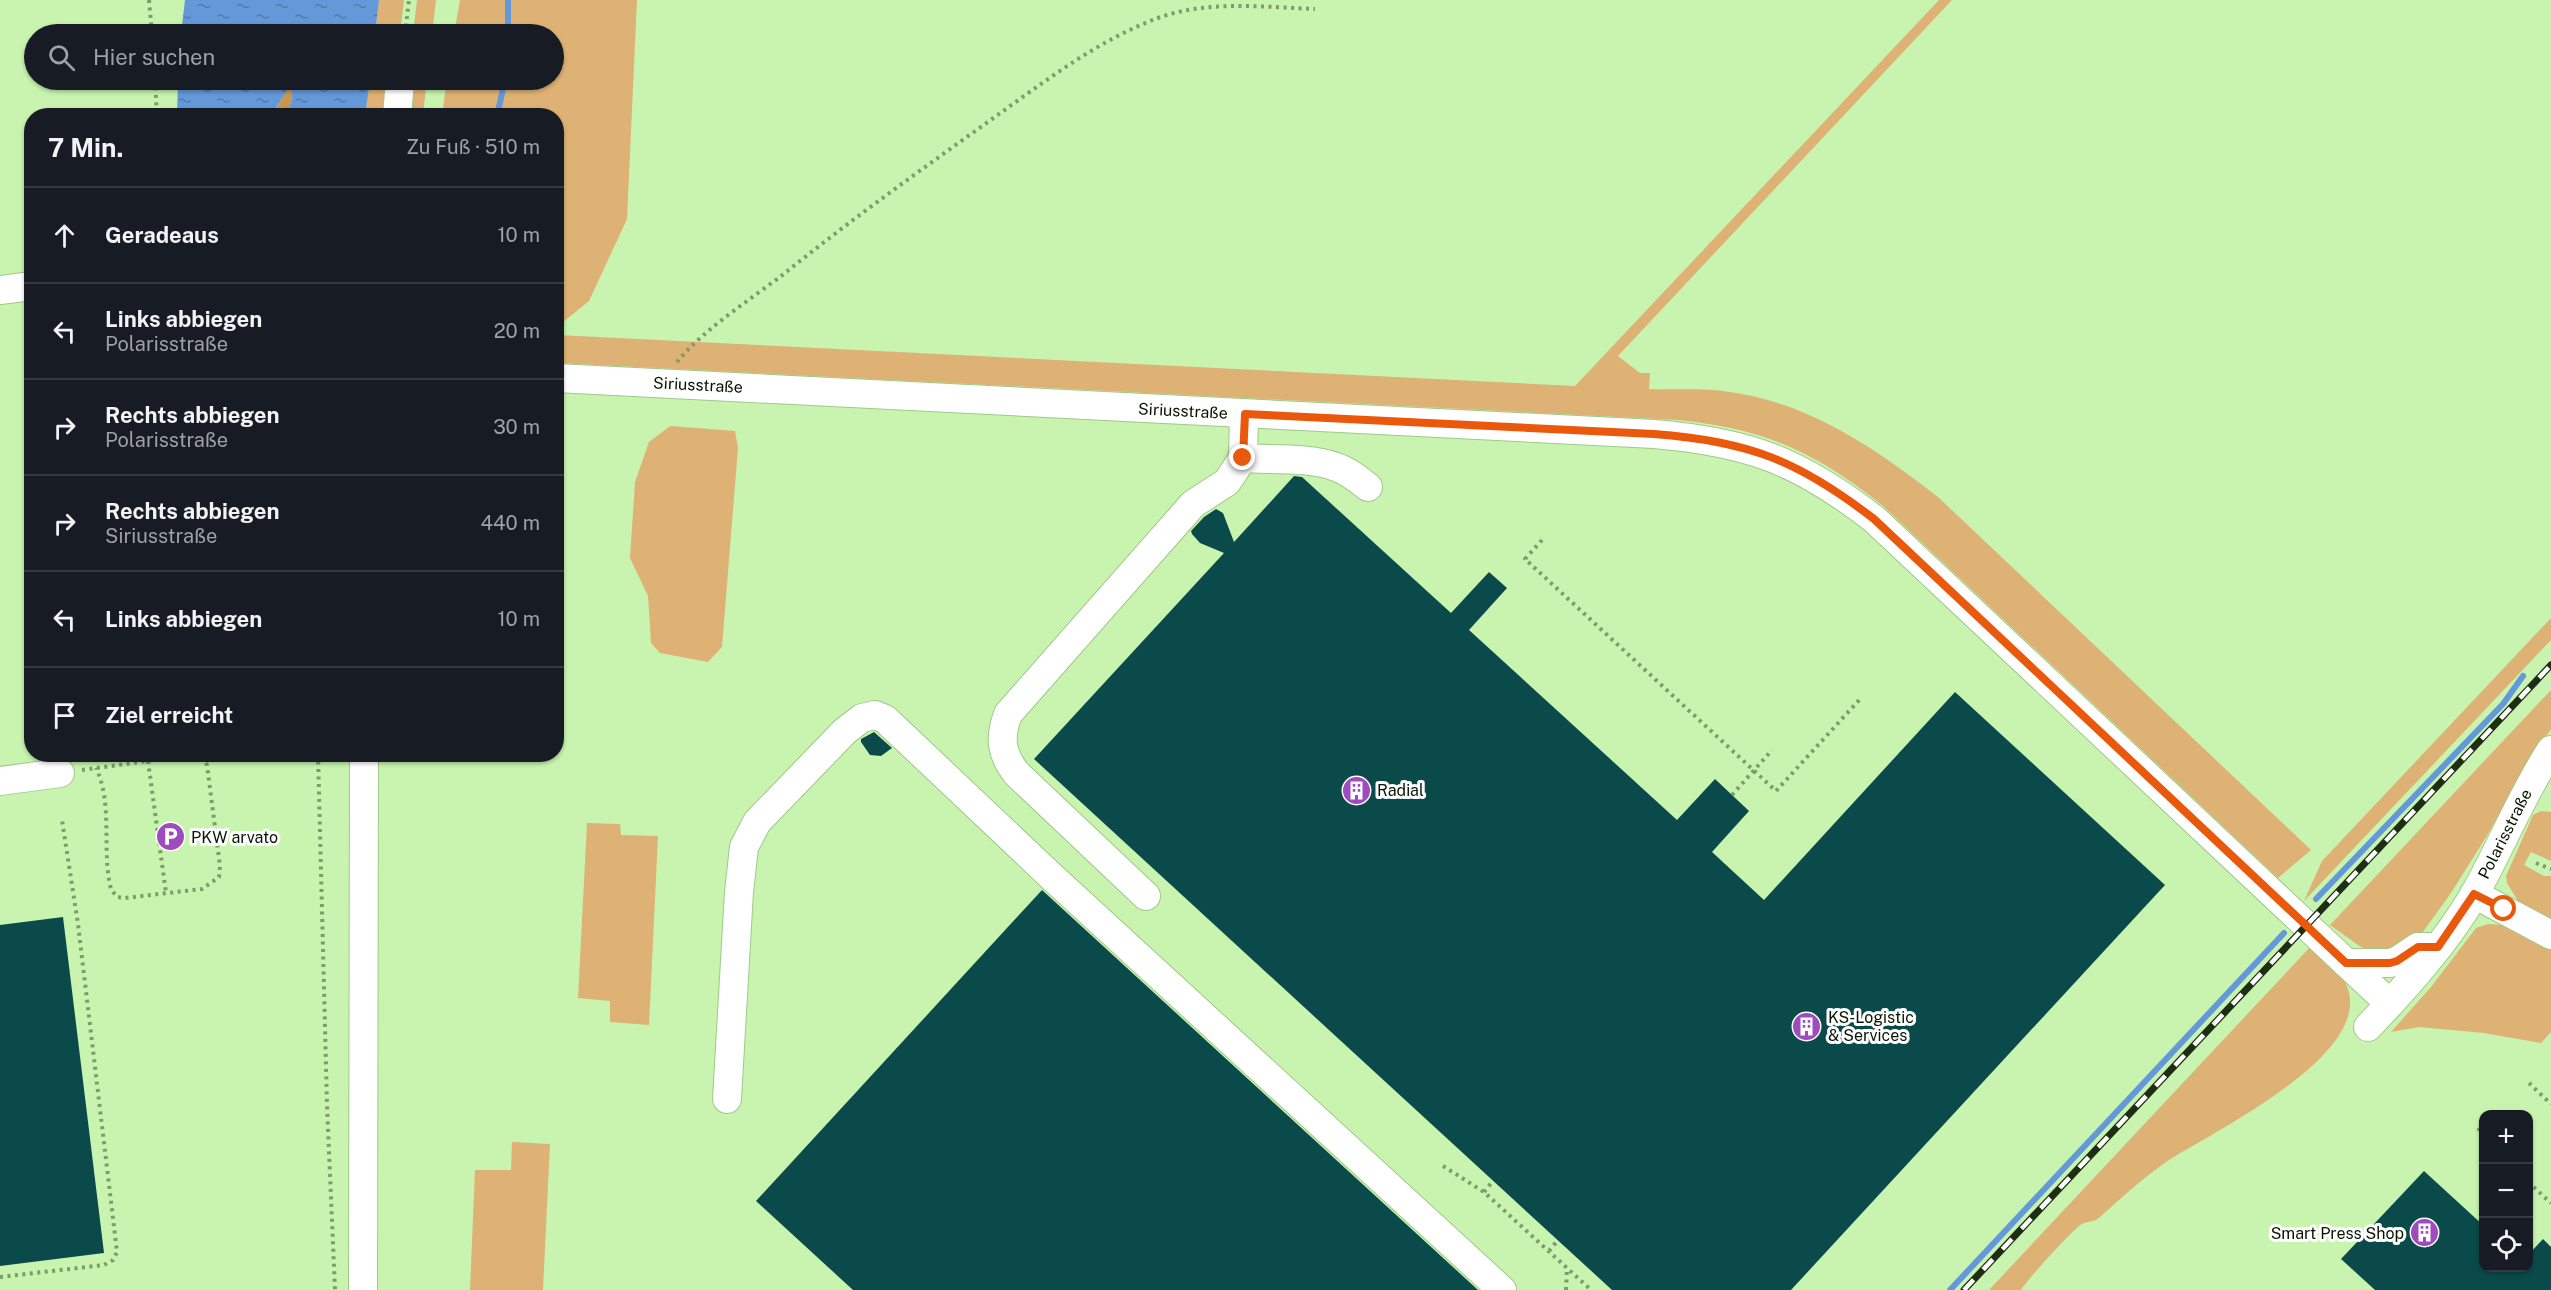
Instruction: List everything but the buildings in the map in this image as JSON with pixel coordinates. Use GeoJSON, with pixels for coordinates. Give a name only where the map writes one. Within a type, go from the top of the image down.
{"type":"FeatureCollection","features":[{"type":"Feature","properties":{"kind":"street"},"geometry":{"type":"LineString","coordinates":[[398,108],[399,90]]}},
{"type":"Feature","properties":{"kind":"street"},"geometry":{"type":"LineString","coordinates":[[0,290],[24,287]]}},
{"type":"Feature","properties":{"kind":"street","name":"Siriusstraße"},"geometry":{"type":"LineString","coordinates":[[564,378],[1701,438],[1750,449],[1789,464],[1820,480],[1874,519],[2390,1004]]}},
{"type":"Feature","properties":{"kind":"street"},"geometry":{"type":"LineString","coordinates":[[1146,896],[1017,774],[1006,761],[1002,745],[1002,730],[1008,714],[1193,504],[1227,482],[1243,458],[1245,414]]}},
{"type":"Feature","properties":{"kind":"street"},"geometry":{"type":"LineString","coordinates":[[1243,458],[1312,462],[1334,466],[1351,474],[1368,487]]}},
{"type":"Feature","properties":{"kind":"street"},"geometry":{"type":"LineString","coordinates":[[727,1099],[739,892],[744,848],[757,822],[845,731],[862,718],[874,715],[885,719],[1052,877],[1502,1290]]}},
{"type":"Feature","properties":{"kind":"street","name":"Polarisstraße"},"geometry":{"type":"LineString","coordinates":[[2368,1027],[2438,947],[2474,894],[2523,796],[2551,750]]}},
{"type":"Feature","properties":{"kind":"street"},"geometry":{"type":"LineString","coordinates":[[363,1290],[364,762]]}},
{"type":"Feature","properties":{"kind":"street"},"geometry":{"type":"LineString","coordinates":[[0,781],[60,773]]}},
{"type":"Feature","properties":{"kind":"street"},"geometry":{"type":"LineString","coordinates":[[2474,894],[2551,935]]}},
{"type":"Feature","properties":{"kind":"street"},"geometry":{"type":"LineString","coordinates":[[2346,963],[2390,963],[2418,947],[2438,947]]}},
{"type":"Feature","properties":{"kind":"path"},"geometry":{"type":"LineString","coordinates":[[148,0],[151,24]]}},
{"type":"Feature","properties":{"kind":"path"},"geometry":{"type":"LineString","coordinates":[[406,24],[410,0]]}},
{"type":"Feature","properties":{"kind":"path"},"geometry":{"type":"LineString","coordinates":[[665,384],[669,372],[689,349],[833,234],[1016,102],[1119,36],[1160,18],[1191,10],[1229,6],[1316,9]]}},
{"type":"Feature","properties":{"kind":"path"},"geometry":{"type":"LineString","coordinates":[[156,90],[157,108]]}},
{"type":"Feature","properties":{"kind":"path"},"geometry":{"type":"LineString","coordinates":[[1542,540],[1525,559],[1776,791],[1862,698]]}},
{"type":"Feature","properties":{"kind":"path"},"geometry":{"type":"LineString","coordinates":[[1732,795],[1772,750]]}},
{"type":"Feature","properties":{"kind":"path"},"geometry":{"type":"LineString","coordinates":[[60,773],[141,762]]}},
{"type":"Feature","properties":{"kind":"path"},"geometry":{"type":"LineString","coordinates":[[148,762],[166,893]]}},
{"type":"Feature","properties":{"kind":"path"},"geometry":{"type":"LineString","coordinates":[[96,768],[100,777],[108,831],[110,885],[117,897],[125,898],[202,889],[219,877],[220,866],[205,762]]}},
{"type":"Feature","properties":{"kind":"path"},"geometry":{"type":"LineString","coordinates":[[318,762],[334,1290]]}},
{"type":"Feature","properties":{"kind":"path"},"geometry":{"type":"LineString","coordinates":[[0,1277],[104,1265],[113,1260],[117,1252],[63,820]]}},
{"type":"Feature","properties":{"kind":"path"},"geometry":{"type":"LineString","coordinates":[[2536,862],[2551,869]]}},
{"type":"Feature","properties":{"kind":"path"},"geometry":{"type":"LineString","coordinates":[[2529,1083],[2551,1104]]}},
{"type":"Feature","properties":{"kind":"path"},"geometry":{"type":"LineString","coordinates":[[1443,1166],[1484,1192],[1591,1290]]}},
{"type":"Feature","properties":{"kind":"path"},"geometry":{"type":"LineString","coordinates":[[1484,1192],[1492,1182]]}},
{"type":"Feature","properties":{"kind":"path"},"geometry":{"type":"LineString","coordinates":[[2533,1186],[2551,1203]]}},
{"type":"Feature","properties":{"kind":"path"},"geometry":{"type":"LineString","coordinates":[[1549,1251],[1558,1240]]}},
{"type":"Feature","properties":{"kind":"path"},"geometry":{"type":"LineString","coordinates":[[1566,1290],[1567,1268]]}},
{"type":"Feature","properties":{"kind":"shaded area"},"geometry":{"type":"Polygon","coordinates":[[[379,0],[404,0],[401,24],[376,24],[379,0]]]}},
{"type":"Feature","properties":{"kind":"shaded area"},"geometry":{"type":"Polygon","coordinates":[[[417,0],[436,0],[433,24],[414,24],[417,0]]]}},
{"type":"Feature","properties":{"kind":"shaded area"},"geometry":{"type":"Polygon","coordinates":[[[460,0],[637,0],[627,219],[589,301],[564,321],[564,108],[443,108],[446,90],[564,90],[564,24],[456,24],[460,0]]]}},
{"type":"Feature","properties":{"kind":"shaded area"},"geometry":{"type":"Polygon","coordinates":[[[1939,0],[1952,0],[1618,356],[1640,373],[1650,373],[1649,389],[1723,391],[1754,396],[1811,416],[1838,429],[1889,461],[1938,497],[2311,850],[2278,878],[1883,506],[1835,471],[1811,457],[1762,436],[1736,429],[1677,420],[564,363],[564,335],[1575,386],[1939,0]]]}},
{"type":"Feature","properties":{"kind":"shaded area"},"geometry":{"type":"Polygon","coordinates":[[[368,90],[394,90],[393,108],[366,108],[368,90]]]}},
{"type":"Feature","properties":{"kind":"shaded area"},"geometry":{"type":"Polygon","coordinates":[[[406,90],[426,90],[424,108],[404,108],[406,90]]]}},
{"type":"Feature","properties":{"kind":"shaded area"},"geometry":{"type":"Polygon","coordinates":[[[670,426],[735,431],[738,448],[722,647],[708,662],[660,653],[651,643],[648,596],[630,558],[635,482],[649,442],[670,426]]]}},
{"type":"Feature","properties":{"kind":"shaded area"},"geometry":{"type":"Polygon","coordinates":[[[2551,618],[2551,640],[2304,901],[2322,861],[2551,618]]]}},
{"type":"Feature","properties":{"kind":"shaded area"},"geometry":{"type":"Polygon","coordinates":[[[2551,690],[2551,729],[2523,771],[2488,834],[2451,893],[2417,940],[2406,949],[2370,950],[2361,947],[2330,925],[2551,690]]]}},
{"type":"Feature","properties":{"kind":"shaded area"},"geometry":{"type":"Polygon","coordinates":[[[2541,811],[2551,812],[2551,861],[2531,852],[2524,865],[2544,876],[2551,876],[2551,922],[2518,901],[2507,883],[2506,876],[2533,815],[2541,811]]]}},
{"type":"Feature","properties":{"kind":"shaded area"},"geometry":{"type":"Polygon","coordinates":[[[587,823],[620,824],[621,835],[658,836],[649,1025],[610,1022],[610,1001],[578,998],[587,823]]]}},
{"type":"Feature","properties":{"kind":"shaded area"},"geometry":{"type":"Polygon","coordinates":[[[2488,924],[2504,925],[2551,946],[2551,1032],[2541,1043],[2484,1033],[2419,1027],[2391,1032],[2431,987],[2476,928],[2488,924]]]}},
{"type":"Feature","properties":{"kind":"shaded area"},"geometry":{"type":"Polygon","coordinates":[[[2312,945],[2331,962],[2341,975],[2350,999],[2346,1023],[2330,1047],[2279,1093],[2169,1160],[2142,1180],[2099,1218],[2082,1224],[2050,1255],[2021,1290],[1989,1290],[2312,945]]]}},
{"type":"Feature","properties":{"kind":"shaded area"},"geometry":{"type":"Polygon","coordinates":[[[512,1142],[550,1144],[543,1290],[470,1290],[475,1170],[511,1170],[512,1142]]]}},
{"type":"Feature","properties":{"kind":"green space"},"geometry":{"type":"Polygon","coordinates":[[[287,90],[291,90],[289,108],[276,108],[287,90]]]}},
{"type":"Feature","properties":{"kind":"water"},"geometry":{"type":"Polygon","coordinates":[[[185,0],[379,0],[376,24],[182,24],[185,0]]]}},
{"type":"Feature","properties":{"kind":"water"},"geometry":{"type":"Polygon","coordinates":[[[178,90],[287,90],[276,108],[177,108],[178,90]]]}},
{"type":"Feature","properties":{"kind":"water"},"geometry":{"type":"Polygon","coordinates":[[[291,90],[369,90],[366,108],[289,108],[291,90]]]}},
{"type":"Feature","properties":{"kind":"waterway"},"geometry":{"type":"LineString","coordinates":[[508,0],[508,24]]}},
{"type":"Feature","properties":{"kind":"waterway"},"geometry":{"type":"LineString","coordinates":[[499,108],[503,90]]}},
{"type":"Feature","properties":{"kind":"waterway"},"geometry":{"type":"LineString","coordinates":[[2316,899],[2503,704],[2523,676]]}},
{"type":"Feature","properties":{"kind":"waterway"},"geometry":{"type":"LineString","coordinates":[[1950,1290],[2284,933]]}},
{"type":"Feature","properties":{"kind":"railway"},"geometry":{"type":"LineString","coordinates":[[1964,1290],[2551,665]]}},
{"type":"Feature","properties":{"kind":"place","name":"Radial"},"geometry":{"type":"Point","coordinates":[1356,790]}},
{"type":"Feature","properties":{"kind":"place","name":"PKW arvato"},"geometry":{"type":"Point","coordinates":[170,837]}},
{"type":"Feature","properties":{"kind":"place","name":"KS-Logistic & Services"},"geometry":{"type":"Point","coordinates":[1807,1026]}},
{"type":"Feature","properties":{"kind":"place","name":"Smart Press Shop"},"geometry":{"type":"Point","coordinates":[2425,1233]}},
{"type":"Feature","properties":{"kind":"route"},"geometry":{"type":"LineString","coordinates":[[1243,458],[1245,414],[1654,434],[1701,438],[1758,452],[1789,464],[1820,480],[1874,519],[2346,963],[2375,965],[2390,963],[2418,947],[2438,947],[2458,921],[2474,894],[2504,909]]}}]}
